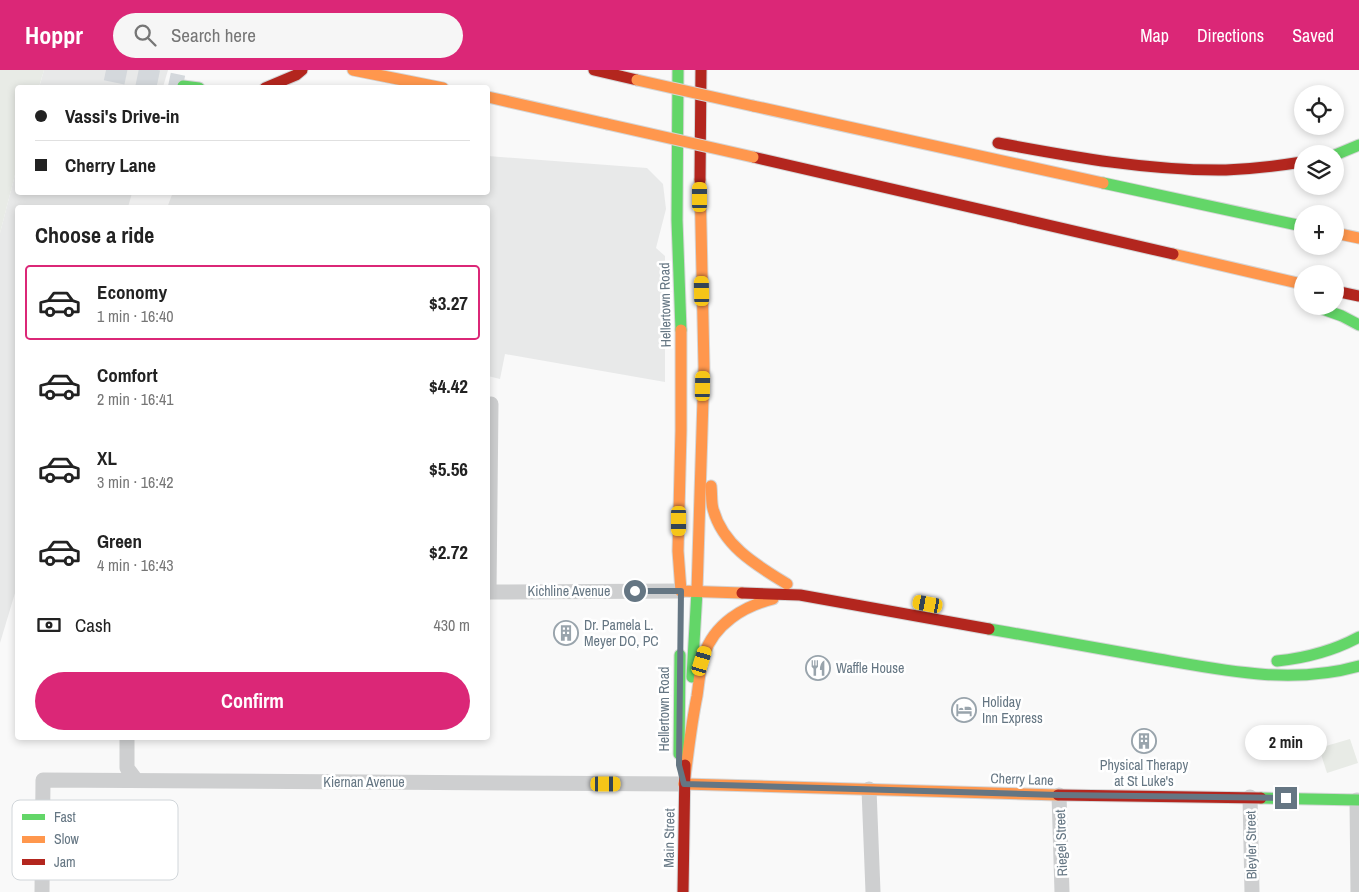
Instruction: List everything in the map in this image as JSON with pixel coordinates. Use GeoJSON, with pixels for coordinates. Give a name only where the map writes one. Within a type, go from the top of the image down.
{"type":"FeatureCollection","features":[{"type":"Feature","properties":{"kind":"main road"},"geometry":{"type":"LineString","coordinates":[[272,85],[296,75],[302,70]]}},
{"type":"Feature","properties":{"kind":"main road"},"geometry":{"type":"LineString","coordinates":[[352,70],[430,85]]}},
{"type":"Feature","properties":{"kind":"main road"},"geometry":{"type":"LineString","coordinates":[[594,70],[1294,224]]}},
{"type":"Feature","properties":{"kind":"main road","name":"Hellertown Road"},"geometry":{"type":"LineString","coordinates":[[678,70],[677,220],[681,306],[681,431],[678,551],[681,590]]}},
{"type":"Feature","properties":{"kind":"main road","name":"Hellertown Road"},"geometry":{"type":"LineString","coordinates":[[684,784],[697,586],[704,367],[700,215],[701,70]]}},
{"type":"Feature","properties":{"kind":"main road"},"geometry":{"type":"LineString","coordinates":[[637,80],[745,93]]}},
{"type":"Feature","properties":{"kind":"main road"},"geometry":{"type":"LineString","coordinates":[[490,97],[1294,282]]}},
{"type":"Feature","properties":{"kind":"main road"},"geometry":{"type":"LineString","coordinates":[[991,142],[1165,169],[1238,170],[1294,163]]}},
{"type":"Feature","properties":{"kind":"main road"},"geometry":{"type":"LineString","coordinates":[[1344,151],[1359,145]]}},
{"type":"Feature","properties":{"kind":"main road"},"geometry":{"type":"LineString","coordinates":[[802,168],[932,206],[1119,248],[1190,270]]}},
{"type":"Feature","properties":{"kind":"main road"},"geometry":{"type":"LineString","coordinates":[[1344,235],[1359,238]]}},
{"type":"Feature","properties":{"kind":"main road"},"geometry":{"type":"LineString","coordinates":[[1344,293],[1359,296]]}},
{"type":"Feature","properties":{"kind":"main road"},"geometry":{"type":"LineString","coordinates":[[1339,315],[1359,326]]}},
{"type":"Feature","properties":{"kind":"main road"},"geometry":{"type":"LineString","coordinates":[[702,441],[708,463],[713,509],[725,537],[738,551],[756,565],[787,584]]}},
{"type":"Feature","properties":{"kind":"main road"},"geometry":{"type":"LineString","coordinates":[[681,590],[697,586],[745,582],[833,589]]}},
{"type":"Feature","properties":{"kind":"main road"},"geometry":{"type":"LineString","coordinates":[[697,586],[800,595],[1232,672],[1294,676],[1332,672],[1359,666]]}},
{"type":"Feature","properties":{"kind":"main road"},"geometry":{"type":"LineString","coordinates":[[684,784],[699,678],[706,649],[712,638],[726,622],[744,608],[762,601],[800,595]]}},
{"type":"Feature","properties":{"kind":"main road"},"geometry":{"type":"LineString","coordinates":[[1058,629],[1076,633]]}},
{"type":"Feature","properties":{"kind":"main road"},"geometry":{"type":"LineString","coordinates":[[1266,662],[1295,660],[1326,653],[1359,637]]}},
{"type":"Feature","properties":{"kind":"main road","name":"Hellertown Road"},"geometry":{"type":"LineString","coordinates":[[680,642],[679,765],[684,784]]}},
{"type":"Feature","properties":{"kind":"main road","name":"Cherry Lane"},"geometry":{"type":"LineString","coordinates":[[684,784],[1059,795],[1358,800]]}},
{"type":"Feature","properties":{"kind":"main road","name":"Main Street"},"geometry":{"type":"LineString","coordinates":[[683,892],[684,784]]}},
{"type":"Feature","properties":{"kind":"street"},"geometry":{"type":"LineString","coordinates":[[490,467],[491,404]]}},
{"type":"Feature","properties":{"kind":"street","name":"Kichline Avenue"},"geometry":{"type":"LineString","coordinates":[[490,592],[681,590]]}},
{"type":"Feature","properties":{"kind":"street"},"geometry":{"type":"LineString","coordinates":[[127,740],[127,768],[136,780]]}},
{"type":"Feature","properties":{"kind":"street","name":"Kiernan Avenue"},"geometry":{"type":"LineString","coordinates":[[43,800],[43,780],[684,784]]}},
{"type":"Feature","properties":{"kind":"street"},"geometry":{"type":"LineString","coordinates":[[869,789],[873,892]]}},
{"type":"Feature","properties":{"kind":"street","name":"Riegel Street"},"geometry":{"type":"LineString","coordinates":[[1059,795],[1062,892]]}},
{"type":"Feature","properties":{"kind":"street","name":"Bleyler Street"},"geometry":{"type":"LineString","coordinates":[[1250,798],[1252,892]]}},
{"type":"Feature","properties":{"kind":"street"},"geometry":{"type":"LineString","coordinates":[[1358,800],[1358,892]]}},
{"type":"Feature","properties":{"kind":"shaded area"},"geometry":{"type":"Polygon","coordinates":[[[0,70],[44,70],[40,85],[15,85],[15,175],[0,233],[0,70]]]}},
{"type":"Feature","properties":{"kind":"shaded area"},"geometry":{"type":"Polygon","coordinates":[[[44,70],[168,70],[164,85],[40,85],[44,70]]]}},
{"type":"Feature","properties":{"kind":"shaded area"},"geometry":{"type":"Polygon","coordinates":[[[490,156],[647,168],[663,184],[666,209],[656,248],[665,256],[665,382],[505,354],[500,379],[490,376],[490,205],[168,205],[172,195],[490,195],[490,156]]]}},
{"type":"Feature","properties":{"kind":"shaded area"},"geometry":{"type":"Polygon","coordinates":[[[15,175],[15,195],[131,195],[129,205],[15,205],[15,593],[0,643],[0,233],[15,175]]]}},
{"type":"Feature","properties":{"kind":"shaded area"},"geometry":{"type":"Polygon","coordinates":[[[1350,739],[1358,763],[1327,773],[1319,748],[1350,739]]]}},
{"type":"Feature","properties":{"kind":"tunnel"},"geometry":{"type":"LineString","coordinates":[[106,70],[178,85]]}},
{"type":"Feature","properties":{"kind":"traffic: fast"},"geometry":{"type":"LineString","coordinates":[[678,70],[677,220],[681,330]]}},
{"type":"Feature","properties":{"kind":"traffic: fast"},"geometry":{"type":"LineString","coordinates":[[1344,151],[1359,145]]}},
{"type":"Feature","properties":{"kind":"traffic: fast"},"geometry":{"type":"LineString","coordinates":[[1103,183],[1294,224]]}},
{"type":"Feature","properties":{"kind":"traffic: fast"},"geometry":{"type":"LineString","coordinates":[[1339,315],[1359,325]]}},
{"type":"Feature","properties":{"kind":"traffic: fast"},"geometry":{"type":"LineString","coordinates":[[692,677],[697,591]]}},
{"type":"Feature","properties":{"kind":"traffic: fast"},"geometry":{"type":"LineString","coordinates":[[989,629],[1253,674],[1306,675],[1333,672],[1359,666]]}},
{"type":"Feature","properties":{"kind":"traffic: fast"},"geometry":{"type":"LineString","coordinates":[[1277,661],[1319,653],[1359,637]]}},
{"type":"Feature","properties":{"kind":"traffic: fast"},"geometry":{"type":"LineString","coordinates":[[679,754],[680,655]]}},
{"type":"Feature","properties":{"kind":"traffic: fast"},"geometry":{"type":"LineString","coordinates":[[1261,798],[1359,800]]}},
{"type":"Feature","properties":{"kind":"traffic: slow"},"geometry":{"type":"LineString","coordinates":[[353,70],[428,85]]}},
{"type":"Feature","properties":{"kind":"traffic: slow"},"geometry":{"type":"LineString","coordinates":[[637,80],[753,106]]}},
{"type":"Feature","properties":{"kind":"traffic: slow"},"geometry":{"type":"LineString","coordinates":[[490,97],[607,124]]}},
{"type":"Feature","properties":{"kind":"traffic: slow"},"geometry":{"type":"LineString","coordinates":[[753,106],[1103,183]]}},
{"type":"Feature","properties":{"kind":"traffic: slow"},"geometry":{"type":"LineString","coordinates":[[607,124],[753,157]]}},
{"type":"Feature","properties":{"kind":"traffic: slow"},"geometry":{"type":"LineString","coordinates":[[697,591],[704,367],[700,180]]}},
{"type":"Feature","properties":{"kind":"traffic: slow"},"geometry":{"type":"LineString","coordinates":[[1344,235],[1359,238]]}},
{"type":"Feature","properties":{"kind":"traffic: slow"},"geometry":{"type":"LineString","coordinates":[[1173,254],[1294,282]]}},
{"type":"Feature","properties":{"kind":"traffic: slow"},"geometry":{"type":"LineString","coordinates":[[681,330],[678,551],[681,591],[742,593]]}},
{"type":"Feature","properties":{"kind":"traffic: slow"},"geometry":{"type":"LineString","coordinates":[[711,486],[713,509],[724,534],[753,562],[787,584]]}},
{"type":"Feature","properties":{"kind":"traffic: slow"},"geometry":{"type":"LineString","coordinates":[[684,784],[701,670],[704,655],[709,644],[715,634],[731,618],[751,606],[773,599]]}},
{"type":"Feature","properties":{"kind":"traffic: slow"},"geometry":{"type":"LineString","coordinates":[[684,784],[1058,795]]}},
{"type":"Feature","properties":{"kind":"traffic: jam"},"geometry":{"type":"LineString","coordinates":[[272,85],[296,75],[302,70]]}},
{"type":"Feature","properties":{"kind":"traffic: jam"},"geometry":{"type":"LineString","coordinates":[[594,70],[637,80]]}},
{"type":"Feature","properties":{"kind":"traffic: jam"},"geometry":{"type":"LineString","coordinates":[[700,180],[701,70]]}},
{"type":"Feature","properties":{"kind":"traffic: jam"},"geometry":{"type":"LineString","coordinates":[[998,143],[1140,166],[1197,170],[1226,170],[1294,163]]}},
{"type":"Feature","properties":{"kind":"traffic: jam"},"geometry":{"type":"LineString","coordinates":[[753,157],[1173,254]]}},
{"type":"Feature","properties":{"kind":"traffic: jam"},"geometry":{"type":"LineString","coordinates":[[1344,293],[1359,296]]}},
{"type":"Feature","properties":{"kind":"traffic: jam"},"geometry":{"type":"LineString","coordinates":[[742,593],[800,595],[989,629]]}},
{"type":"Feature","properties":{"kind":"traffic: jam"},"geometry":{"type":"LineString","coordinates":[[683,892],[685,765]]}},
{"type":"Feature","properties":{"kind":"traffic: jam"},"geometry":{"type":"LineString","coordinates":[[1058,795],[1261,798]]}},
{"type":"Feature","properties":{"kind":"place","name":"Dr. Pamela L. Meyer DO, PC"},"geometry":{"type":"Point","coordinates":[566,633]}},
{"type":"Feature","properties":{"kind":"place","name":"Waffle House"},"geometry":{"type":"Point","coordinates":[818,668]}},
{"type":"Feature","properties":{"kind":"place","name":"Holiday Inn Express"},"geometry":{"type":"Point","coordinates":[964,710]}},
{"type":"Feature","properties":{"kind":"place","name":"Physical Therapy at St Luke's"},"geometry":{"type":"Point","coordinates":[1144,741]}},
{"type":"Feature","properties":{"kind":"route"},"geometry":{"type":"LineString","coordinates":[[635,591],[681,591],[679,765],[684,784],[1059,795],[1286,798]]}}]}
